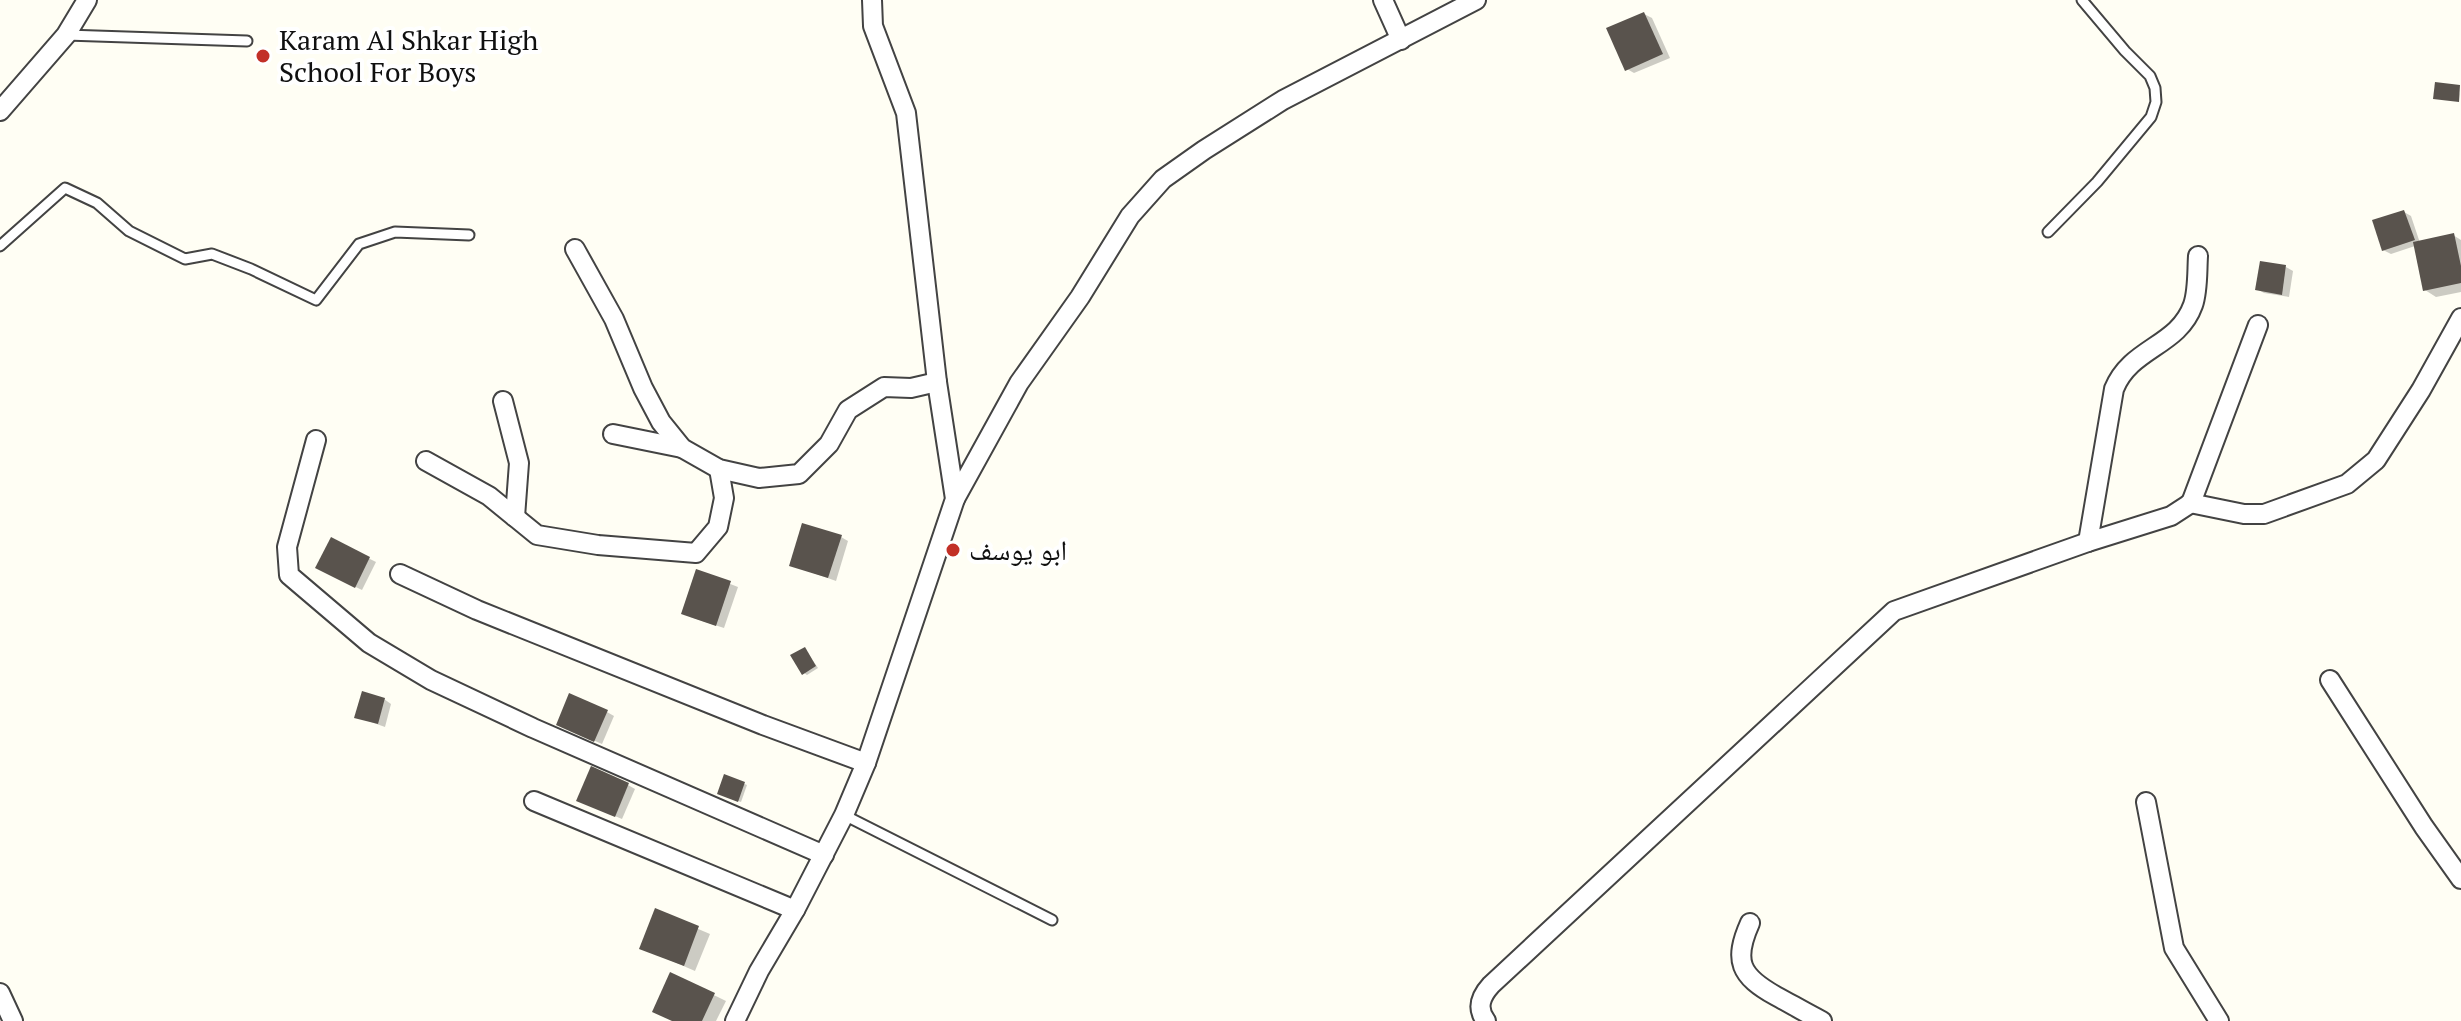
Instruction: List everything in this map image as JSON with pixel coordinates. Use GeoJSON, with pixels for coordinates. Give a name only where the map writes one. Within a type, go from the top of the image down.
{"type":"FeatureCollection","features":[{"type":"Feature","properties":{"kind":"street"},"geometry":{"type":"LineString","coordinates":[[0,111],[66,35],[87,0]]}},
{"type":"Feature","properties":{"kind":"street"},"geometry":{"type":"LineString","coordinates":[[872,0],[873,26],[906,113],[937,382],[955,499]]}},
{"type":"Feature","properties":{"kind":"street"},"geometry":{"type":"LineString","coordinates":[[1383,0],[1401,40]]}},
{"type":"Feature","properties":{"kind":"street"},"geometry":{"type":"LineString","coordinates":[[735,1021],[759,971],[824,855],[866,763],[955,499],[1019,383],[1080,297],[1130,216],[1163,179],[1215,142],[1283,100],[1401,40],[1456,5],[1476,0]]}},
{"type":"Feature","properties":{"kind":"street"},"geometry":{"type":"LineString","coordinates":[[575,249],[614,319],[661,422],[682,448]]}},
{"type":"Feature","properties":{"kind":"street"},"geometry":{"type":"LineString","coordinates":[[2088,542],[2114,389],[2132,361],[2167,338],[2185,320],[2195,301],[2198,256]]}},
{"type":"Feature","properties":{"kind":"street"},"geometry":{"type":"LineString","coordinates":[[2190,503],[2244,514],[2264,514],[2347,484],[2376,460],[2421,390],[2461,318]]}},
{"type":"Feature","properties":{"kind":"street"},"geometry":{"type":"LineString","coordinates":[[1486,1021],[1481,1015],[1480,1003],[1491,985],[1894,611],[2171,516],[2190,503],[2258,325]]}},
{"type":"Feature","properties":{"kind":"street"},"geometry":{"type":"LineString","coordinates":[[613,434],[682,448],[719,469],[759,478],[799,474],[829,444],[848,410],[884,387],[911,388],[937,382]]}},
{"type":"Feature","properties":{"kind":"street"},"geometry":{"type":"LineString","coordinates":[[503,401],[519,463],[515,517]]}},
{"type":"Feature","properties":{"kind":"street"},"geometry":{"type":"LineString","coordinates":[[316,440],[287,547],[289,575],[369,643],[431,680],[533,728],[824,855]]}},
{"type":"Feature","properties":{"kind":"street"},"geometry":{"type":"LineString","coordinates":[[426,461],[489,496],[537,535],[598,545],[696,553],[718,527],[724,498],[719,469]]}},
{"type":"Feature","properties":{"kind":"street"},"geometry":{"type":"LineString","coordinates":[[400,574],[477,610],[866,763]]}},
{"type":"Feature","properties":{"kind":"street"},"geometry":{"type":"LineString","coordinates":[[2330,680],[2461,879]]}},
{"type":"Feature","properties":{"kind":"street"},"geometry":{"type":"LineString","coordinates":[[534,801],[795,910]]}},
{"type":"Feature","properties":{"kind":"street"},"geometry":{"type":"LineString","coordinates":[[2146,802],[2174,948],[2219,1021]]}},
{"type":"Feature","properties":{"kind":"street"},"geometry":{"type":"LineString","coordinates":[[1750,923],[1741,955],[1747,976],[1758,986],[1822,1021]]}},
{"type":"Feature","properties":{"kind":"street"},"geometry":{"type":"LineString","coordinates":[[0,993],[13,1021]]}},
{"type":"Feature","properties":{"kind":"lane"},"geometry":{"type":"LineString","coordinates":[[2048,232],[2097,182],[2151,117],[2156,102],[2150,76],[2082,0]]}},
{"type":"Feature","properties":{"kind":"lane"},"geometry":{"type":"LineString","coordinates":[[66,35],[247,41]]}},
{"type":"Feature","properties":{"kind":"lane"},"geometry":{"type":"LineString","coordinates":[[0,246],[65,188],[97,203],[129,231],[185,259],[212,254],[316,300],[359,244],[395,232],[469,235]]}},
{"type":"Feature","properties":{"kind":"lane"},"geometry":{"type":"LineString","coordinates":[[844,815],[1052,920]]}},
{"type":"Feature","properties":{"kind":"building"},"geometry":{"type":"Polygon","coordinates":[[[1644,12],[1663,54],[1625,71],[1606,28],[1644,12]]]}},
{"type":"Feature","properties":{"kind":"building"},"geometry":{"type":"Polygon","coordinates":[[[2435,82],[2460,85],[2459,102],[2433,99],[2435,82]]]}},
{"type":"Feature","properties":{"kind":"building"},"geometry":{"type":"Polygon","coordinates":[[[2404,210],[2415,240],[2382,251],[2372,220],[2404,210]]]}},
{"type":"Feature","properties":{"kind":"building"},"geometry":{"type":"Polygon","coordinates":[[[2454,233],[2461,283],[2423,291],[2413,242],[2454,233]]]}},
{"type":"Feature","properties":{"kind":"building"},"geometry":{"type":"Polygon","coordinates":[[[2260,261],[2286,265],[2282,295],[2255,290],[2260,261]]]}},
{"type":"Feature","properties":{"kind":"building"},"geometry":{"type":"Polygon","coordinates":[[[802,523],[842,535],[828,578],[789,566],[802,523]]]}},
{"type":"Feature","properties":{"kind":"building"},"geometry":{"type":"Polygon","coordinates":[[[331,537],[370,557],[355,588],[315,568],[331,537]]]}},
{"type":"Feature","properties":{"kind":"building"},"geometry":{"type":"Polygon","coordinates":[[[696,569],[731,581],[716,626],[681,614],[696,569]]]}},
{"type":"Feature","properties":{"kind":"building"},"geometry":{"type":"Polygon","coordinates":[[[805,647],[816,666],[802,675],[790,655],[805,647]]]}},
{"type":"Feature","properties":{"kind":"building"},"geometry":{"type":"Polygon","coordinates":[[[362,691],[385,698],[378,724],[354,718],[362,691]]]}},
{"type":"Feature","properties":{"kind":"building"},"geometry":{"type":"Polygon","coordinates":[[[569,693],[608,710],[594,742],[556,725],[569,693]]]}},
{"type":"Feature","properties":{"kind":"building"},"geometry":{"type":"Polygon","coordinates":[[[591,766],[629,783],[615,817],[576,801],[591,766]]]}},
{"type":"Feature","properties":{"kind":"building"},"geometry":{"type":"Polygon","coordinates":[[[724,774],[745,782],[738,802],[717,794],[724,774]]]}},
{"type":"Feature","properties":{"kind":"building"},"geometry":{"type":"Polygon","coordinates":[[[655,908],[699,926],[684,966],[639,949],[655,908]]]}},
{"type":"Feature","properties":{"kind":"building"},"geometry":{"type":"Polygon","coordinates":[[[670,972],[715,993],[702,1021],[672,1021],[652,1012],[670,972]]]}},
{"type":"Feature","properties":{"kind":"place","name":"Karam Al Shkar High School For Boys"},"geometry":{"type":"Point","coordinates":[263,56]}},
{"type":"Feature","properties":{"kind":"place","name":"ابو يوسف"},"geometry":{"type":"Point","coordinates":[953,550]}}]}
